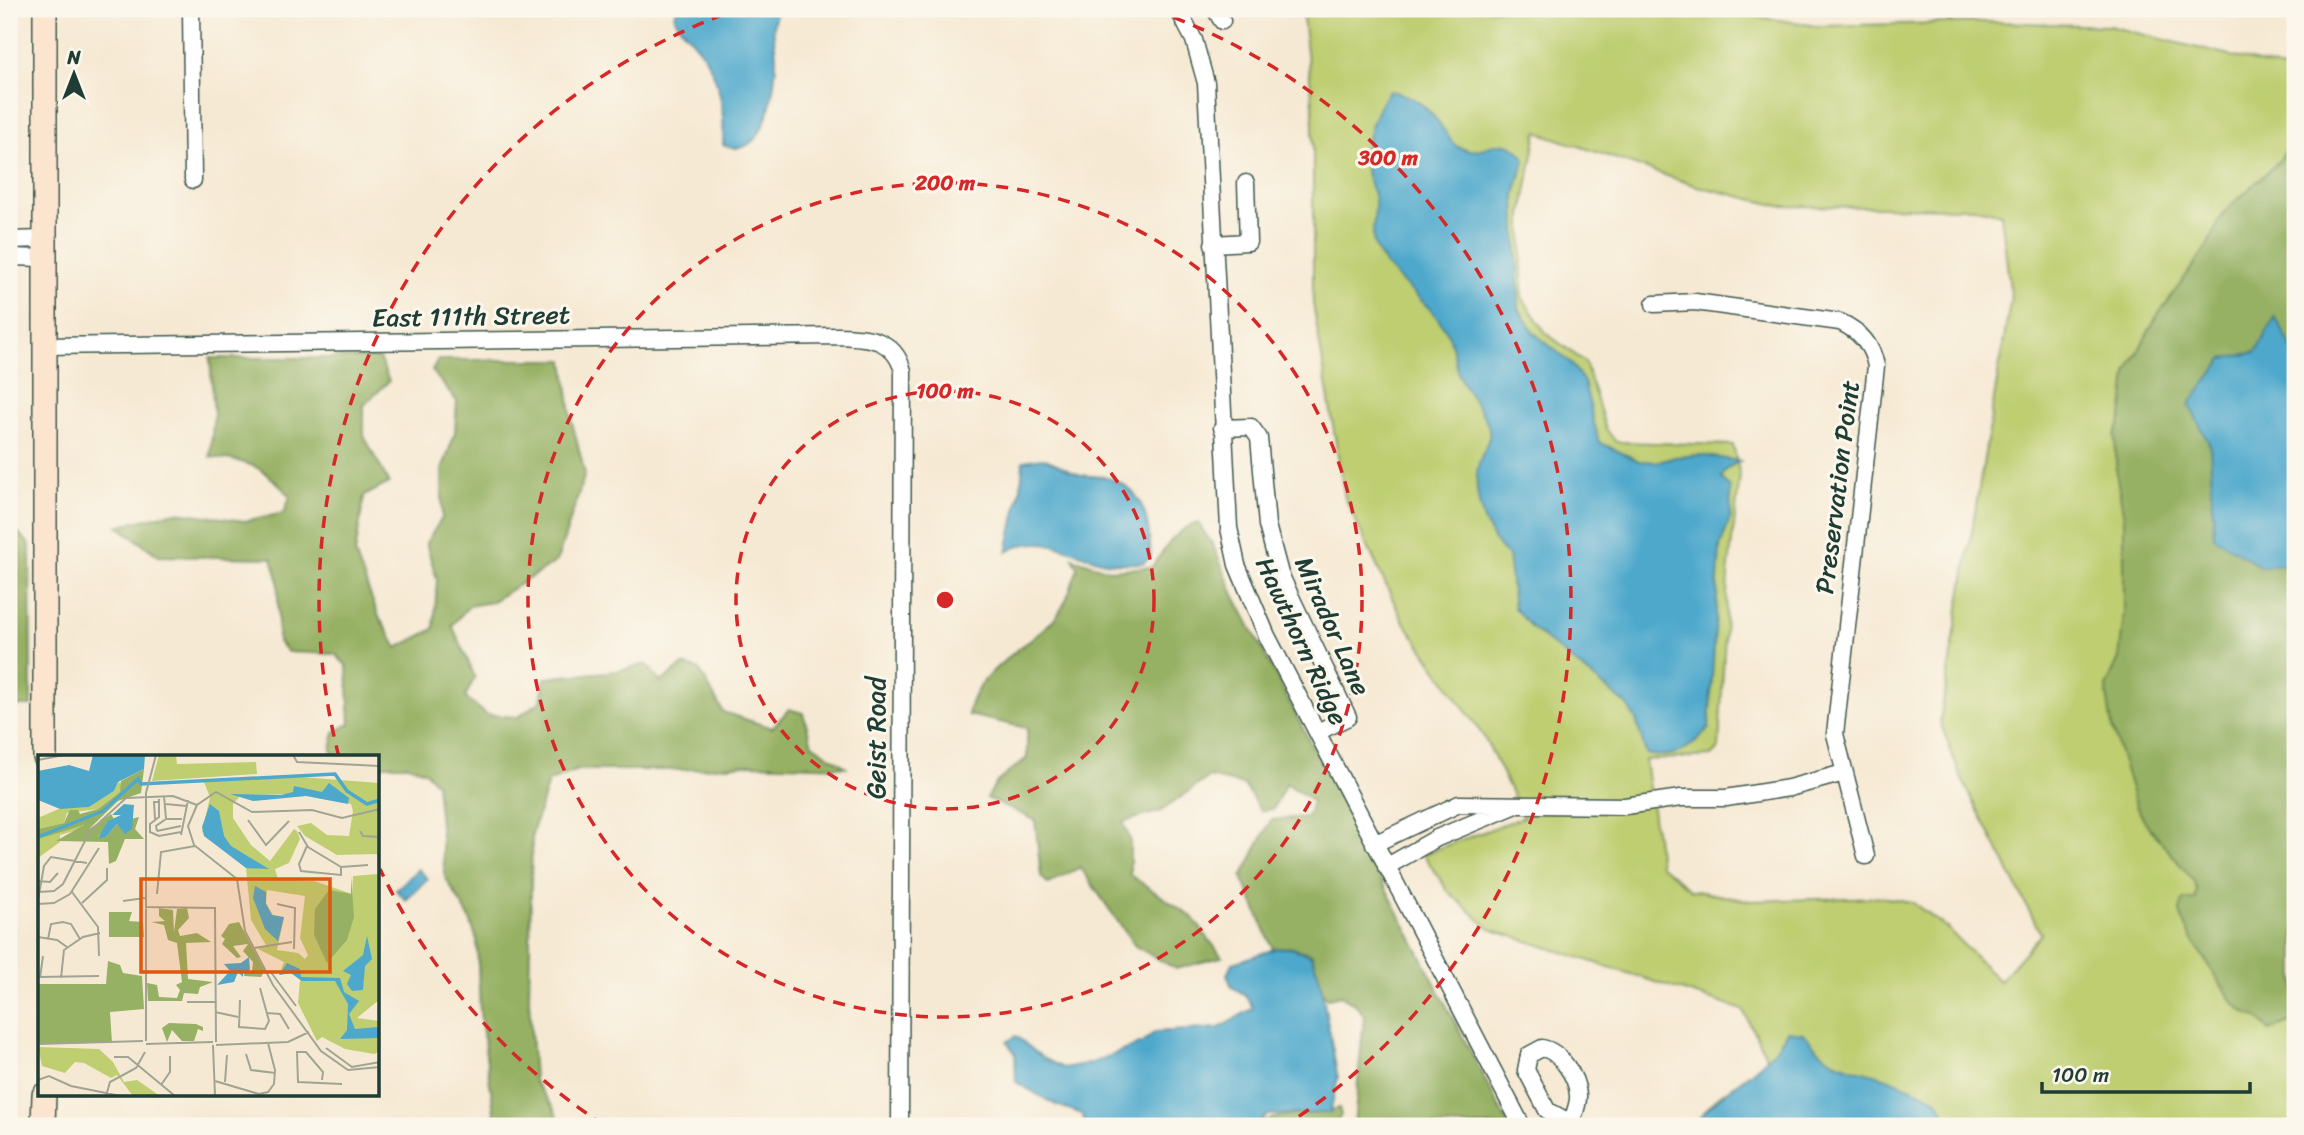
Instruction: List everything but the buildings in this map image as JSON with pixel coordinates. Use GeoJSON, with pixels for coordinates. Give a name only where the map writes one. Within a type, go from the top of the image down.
{"type":"FeatureCollection","features":[{"type":"Feature","properties":{"kind":"street"},"geometry":{"type":"LineString","coordinates":[[45,9],[45,755]]}},
{"type":"Feature","properties":{"kind":"street"},"geometry":{"type":"LineString","coordinates":[[191,9],[193,180]]}},
{"type":"Feature","properties":{"kind":"street","name":"Hawthorn Ridge"},"geometry":{"type":"LineString","coordinates":[[1178,9],[1194,40],[1206,83],[1229,528],[1237,565],[1267,636],[1522,1126]]}},
{"type":"Feature","properties":{"kind":"street"},"geometry":{"type":"LineString","coordinates":[[1213,244],[1248,242],[1246,183]]}},
{"type":"Feature","properties":{"kind":"street"},"geometry":{"type":"LineString","coordinates":[[9,240],[44,248]]}},
{"type":"Feature","properties":{"kind":"street"},"geometry":{"type":"LineString","coordinates":[[9,257],[44,248]]}},
{"type":"Feature","properties":{"kind":"street","name":"Preservation Point"},"geometry":{"type":"LineString","coordinates":[[1654,304],[1695,302],[1840,322],[1851,327],[1866,340],[1874,354],[1876,366],[1835,734],[1866,856]]}},
{"type":"Feature","properties":{"kind":"street","name":"East 111th Street"},"geometry":{"type":"LineString","coordinates":[[43,346],[838,336],[878,340],[895,351]]}},
{"type":"Feature","properties":{"kind":"street","name":"Geist Road"},"geometry":{"type":"LineString","coordinates":[[895,351],[903,371],[900,1126]]}},
{"type":"Feature","properties":{"kind":"street","name":"Mirador Lane"},"geometry":{"type":"LineString","coordinates":[[1223,428],[1251,427],[1259,438],[1264,503],[1280,574],[1348,717],[1318,732]]}},
{"type":"Feature","properties":{"kind":"street"},"geometry":{"type":"LineString","coordinates":[[1374,844],[1459,804],[1625,806],[1681,798],[1726,798],[1789,788],[1844,774]]}},
{"type":"Feature","properties":{"kind":"street"},"geometry":{"type":"LineString","coordinates":[[1386,867],[1437,838],[1517,805]]}},
{"type":"Feature","properties":{"kind":"street"},"geometry":{"type":"LineString","coordinates":[[43,1126],[44,1096]]}},
{"type":"Feature","properties":{"kind":"green space"},"geometry":{"type":"Polygon","coordinates":[[[1302,9],[1711,9],[1816,26],[1990,22],[2109,26],[2295,72],[2295,1126],[1693,1126],[1715,1099],[1768,1060],[1743,1010],[1490,929],[1448,891],[1423,854],[1524,817],[1484,737],[1402,619],[1345,498],[1313,303],[1313,104],[1302,9]],[[1537,132],[1522,215],[1522,297],[1546,333],[1585,362],[1606,429],[1616,442],[1733,445],[1740,476],[1728,575],[1719,748],[1711,756],[1645,760],[1660,865],[1691,890],[1751,901],[1881,897],[1912,902],[1947,928],[1999,981],[2041,934],[1961,777],[1940,722],[2011,297],[2001,214],[1977,208],[1780,206],[1697,186],[1537,132]]]}},
{"type":"Feature","properties":{"kind":"green space"},"geometry":{"type":"Polygon","coordinates":[[[2295,135],[2295,1021],[2269,1031],[2261,1020],[2245,1013],[2234,1002],[2182,919],[2180,911],[2184,900],[2195,900],[2197,890],[2193,880],[2148,826],[2137,808],[2112,727],[2106,687],[2119,659],[2124,614],[2124,517],[2117,478],[2115,435],[2122,418],[2127,373],[2155,319],[2208,245],[2223,213],[2279,161],[2295,135]]]}},
{"type":"Feature","properties":{"kind":"green space"},"geometry":{"type":"Polygon","coordinates":[[[210,358],[379,358],[389,381],[364,405],[364,436],[389,483],[364,496],[355,554],[378,615],[397,648],[434,629],[437,579],[426,543],[442,518],[442,470],[455,433],[457,401],[432,371],[438,360],[564,360],[572,422],[585,474],[557,561],[491,602],[469,606],[452,625],[475,677],[465,697],[487,715],[518,717],[541,701],[545,678],[617,671],[646,664],[661,682],[683,665],[699,669],[723,712],[772,728],[789,709],[803,713],[812,744],[846,767],[747,764],[681,770],[577,770],[548,782],[532,834],[529,999],[534,1081],[553,1107],[561,1126],[496,1126],[480,1012],[477,940],[469,917],[445,877],[436,783],[425,771],[408,765],[380,765],[380,755],[337,755],[331,751],[334,732],[350,724],[347,666],[335,654],[288,652],[278,642],[278,579],[272,558],[159,556],[118,526],[176,512],[245,521],[284,513],[290,497],[272,478],[246,463],[210,457],[214,415],[210,358]]]}},
{"type":"Feature","properties":{"kind":"green space"},"geometry":{"type":"Polygon","coordinates":[[[9,523],[30,545],[31,706],[9,706],[9,523]]]}},
{"type":"Feature","properties":{"kind":"green space"},"geometry":{"type":"Polygon","coordinates":[[[1198,523],[1213,545],[1234,595],[1509,1126],[1354,1126],[1364,1016],[1357,1006],[1341,995],[1328,998],[1323,994],[1312,954],[1290,947],[1273,949],[1242,877],[1271,820],[1307,817],[1312,801],[1286,783],[1273,809],[1260,810],[1244,785],[1209,777],[1161,811],[1123,822],[1130,840],[1130,875],[1192,917],[1222,957],[1176,969],[1135,946],[1080,867],[1048,884],[1041,876],[1035,820],[987,798],[997,782],[1027,758],[1027,728],[968,715],[972,700],[991,673],[1059,613],[1078,568],[1073,558],[1109,570],[1152,567],[1177,534],[1198,523]]]}},
{"type":"Feature","properties":{"kind":"green space"},"geometry":{"type":"Polygon","coordinates":[[[1339,1108],[1341,1115],[1335,1126],[1257,1126],[1273,1118],[1339,1108]]]}},
{"type":"Feature","properties":{"kind":"water"},"geometry":{"type":"Polygon","coordinates":[[[677,9],[779,9],[774,22],[776,63],[770,106],[758,135],[749,144],[738,148],[723,145],[722,108],[717,83],[707,60],[676,21],[674,15],[677,9]]]}},
{"type":"Feature","properties":{"kind":"water"},"geometry":{"type":"Polygon","coordinates":[[[1389,91],[1407,96],[1421,104],[1458,147],[1476,150],[1508,144],[1525,158],[1515,195],[1519,309],[1533,332],[1571,363],[1584,382],[1599,442],[1639,461],[1659,462],[1675,457],[1699,455],[1740,461],[1729,467],[1721,477],[1730,488],[1731,516],[1720,547],[1709,728],[1681,751],[1665,755],[1646,754],[1636,720],[1627,705],[1534,630],[1514,608],[1508,556],[1487,526],[1477,488],[1479,463],[1489,438],[1489,428],[1460,378],[1447,332],[1432,312],[1388,267],[1374,243],[1375,201],[1365,161],[1374,118],[1389,91]]]}},
{"type":"Feature","properties":{"kind":"water"},"geometry":{"type":"Polygon","coordinates":[[[2275,317],[2295,353],[2295,564],[2261,567],[2214,537],[2210,445],[2189,405],[2223,359],[2256,352],[2275,317]]]}},
{"type":"Feature","properties":{"kind":"water"},"geometry":{"type":"Polygon","coordinates":[[[1042,458],[1078,474],[1105,477],[1129,489],[1137,497],[1146,518],[1151,556],[1143,563],[1109,563],[1041,543],[1030,543],[1007,552],[1021,487],[1023,461],[1042,458]]]}},
{"type":"Feature","properties":{"kind":"water"},"geometry":{"type":"Polygon","coordinates":[[[418,869],[428,879],[406,900],[396,890],[418,869]]]}},
{"type":"Feature","properties":{"kind":"water"},"geometry":{"type":"Polygon","coordinates":[[[1277,948],[1291,948],[1311,955],[1319,975],[1338,1078],[1330,1113],[1267,1115],[1255,1126],[1086,1126],[1082,1114],[1054,1104],[1016,1082],[1015,1053],[1007,1042],[1016,1036],[1043,1058],[1063,1068],[1092,1063],[1142,1043],[1155,1032],[1219,1028],[1253,1008],[1245,995],[1232,987],[1227,974],[1233,963],[1277,948]]]}},
{"type":"Feature","properties":{"kind":"water"},"geometry":{"type":"Polygon","coordinates":[[[1787,1031],[1804,1033],[1820,1051],[1836,1062],[1893,1080],[1938,1100],[1946,1116],[1946,1126],[1693,1126],[1716,1101],[1767,1058],[1787,1031]]]}}]}
